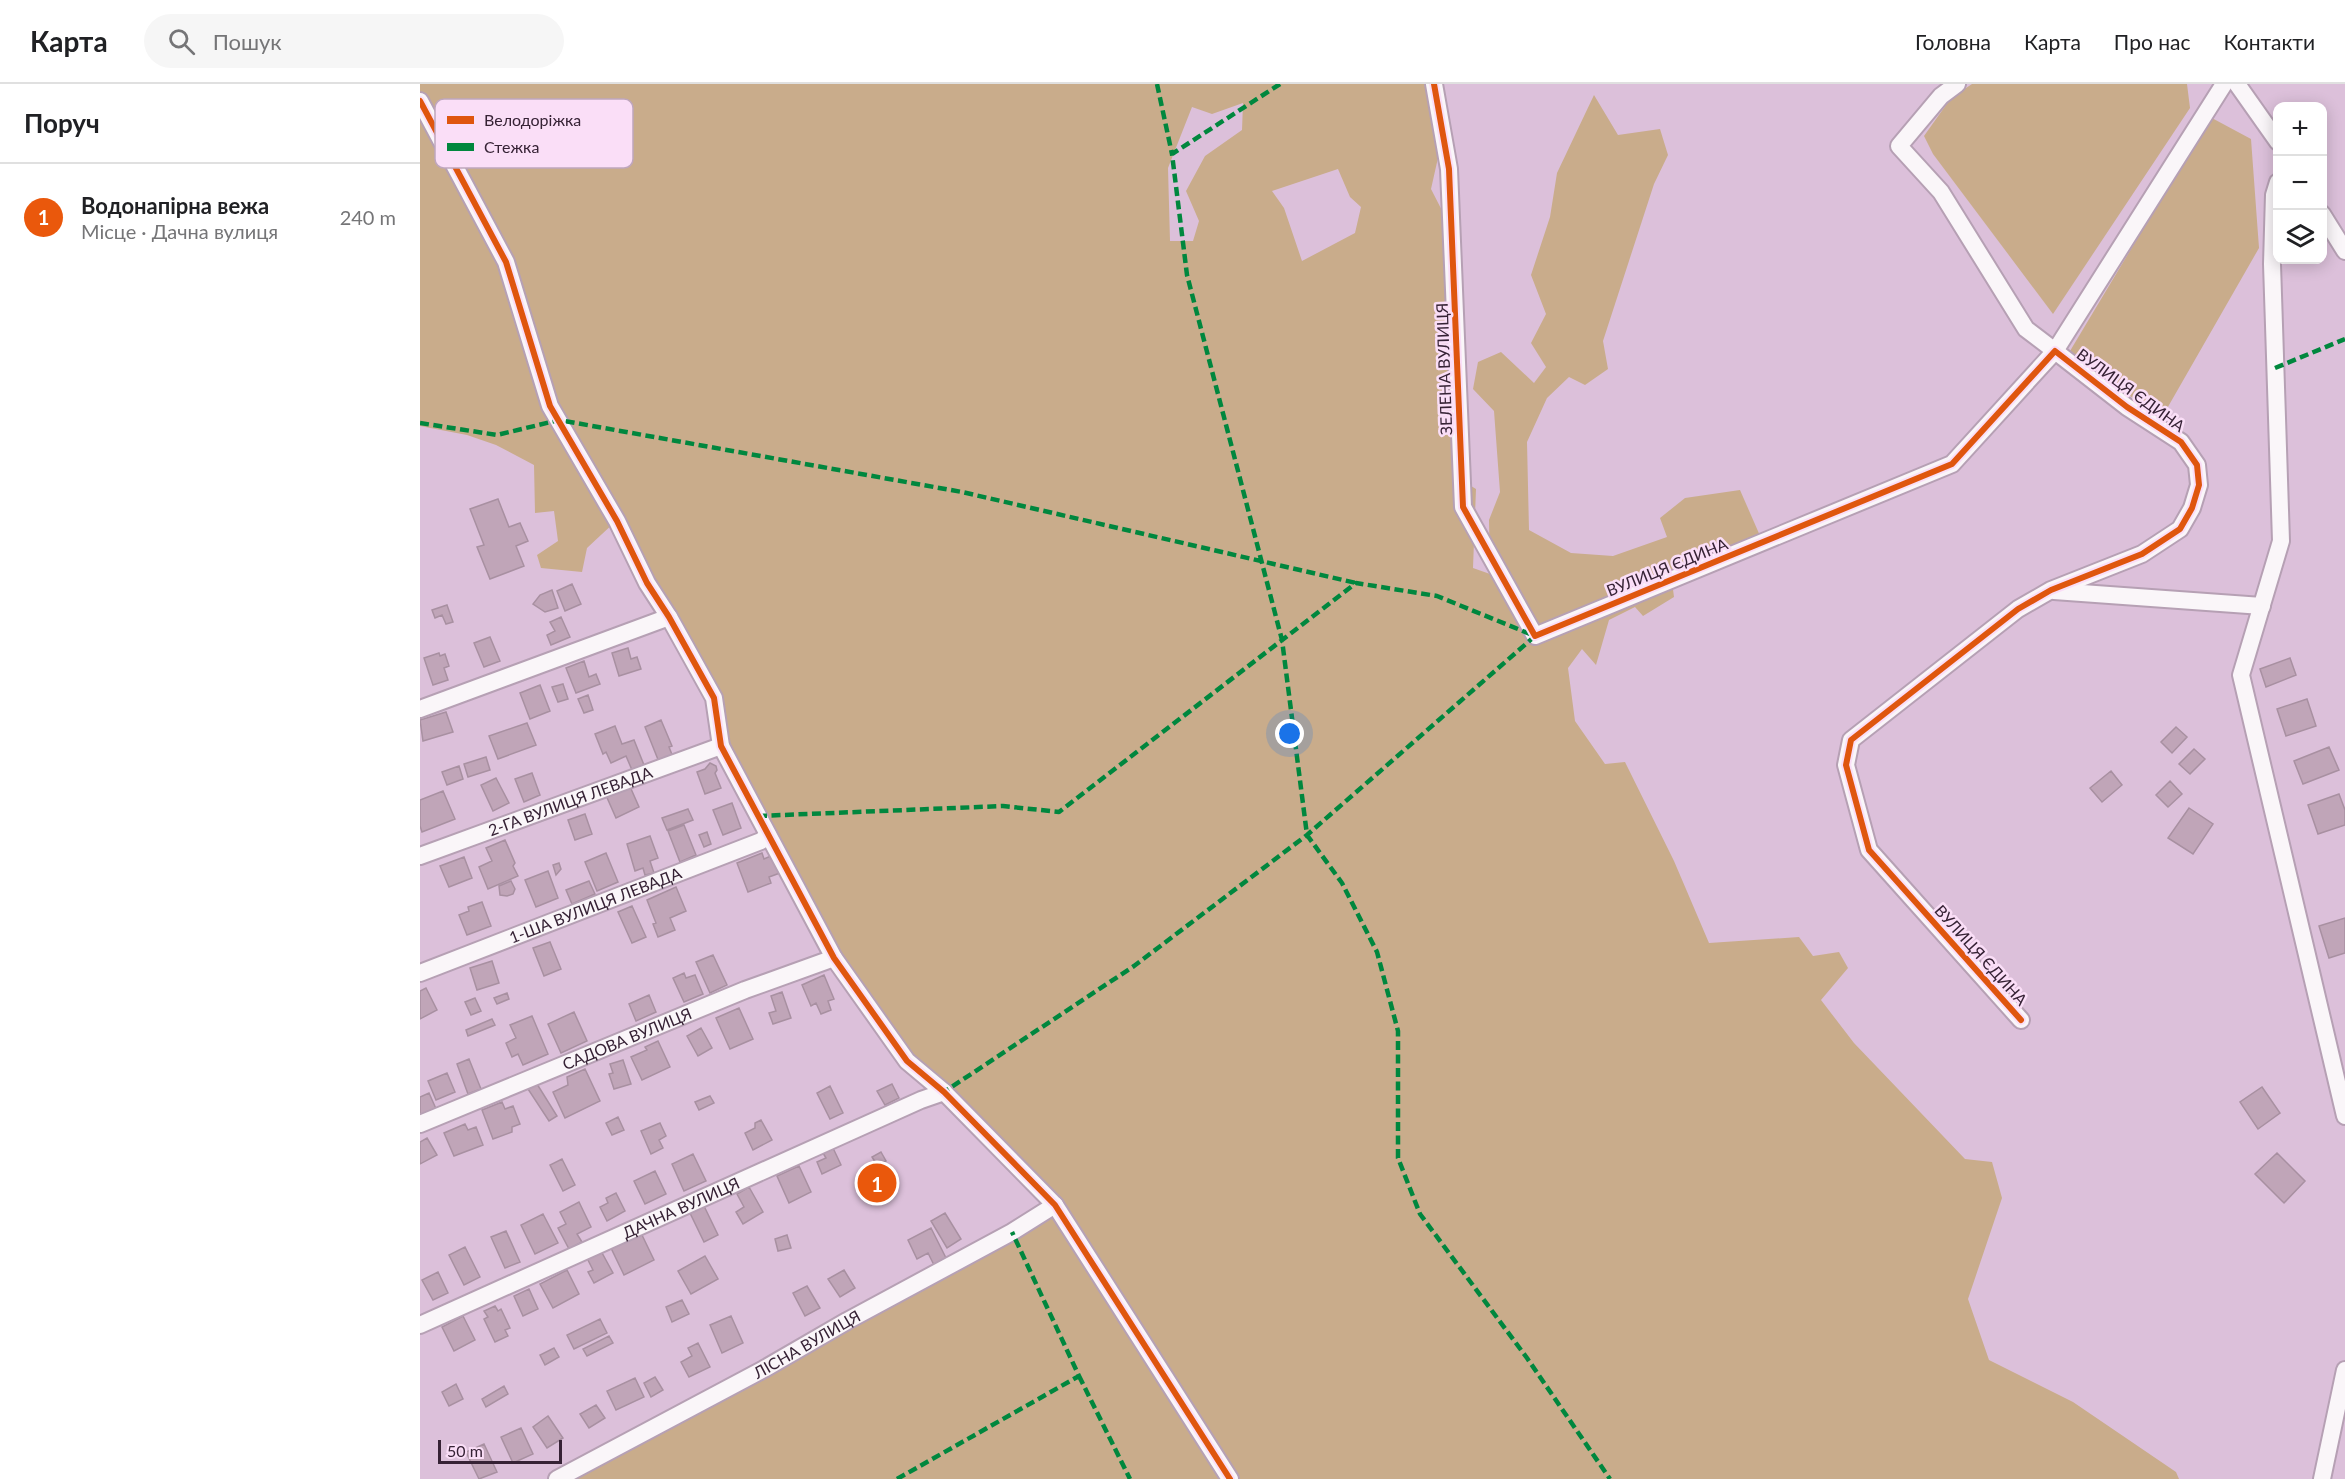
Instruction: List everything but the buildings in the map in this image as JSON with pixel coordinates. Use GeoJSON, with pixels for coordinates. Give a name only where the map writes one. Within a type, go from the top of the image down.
{"type":"FeatureCollection","features":[{"type":"Feature","properties":{"kind":"street","name":"ЗЕЛЕНА ВУЛИЦЯ"},"geometry":{"type":"LineString","coordinates":[[1434,84],[1449,169],[1463,507],[1536,636]]}},
{"type":"Feature","properties":{"kind":"street"},"geometry":{"type":"LineString","coordinates":[[1957,84],[1941,96],[1899,146],[1941,192],[2026,329],[2055,351],[2224,84]]}},
{"type":"Feature","properties":{"kind":"street"},"geometry":{"type":"LineString","coordinates":[[2237,84],[2273,136]]}},
{"type":"Feature","properties":{"kind":"street"},"geometry":{"type":"LineString","coordinates":[[420,101],[435,129]]}},
{"type":"Feature","properties":{"kind":"street"},"geometry":{"type":"LineString","coordinates":[[456,168],[506,262],[550,406],[617,521],[647,583],[669,617],[714,698],[721,746],[834,958],[907,1061],[944,1092],[1055,1205],[1230,1479]]}},
{"type":"Feature","properties":{"kind":"street"},"geometry":{"type":"LineString","coordinates":[[2274,210],[2272,264],[2281,541],[2241,675],[2345,1116]]}},
{"type":"Feature","properties":{"kind":"street"},"geometry":{"type":"LineString","coordinates":[[2327,222],[2345,251]]}},
{"type":"Feature","properties":{"kind":"street","name":"ВУЛИЦЯ ЄДИНА"},"geometry":{"type":"LineString","coordinates":[[1536,636],[1952,464],[2055,351],[2127,407],[2181,442],[2197,465],[2199,485],[2192,508],[2180,529],[2142,554],[2050,591],[2018,609],[1851,740],[1846,765],[1869,850],[2021,1020]]}},
{"type":"Feature","properties":{"kind":"street"},"geometry":{"type":"LineString","coordinates":[[2050,591],[2262,606]]}},
{"type":"Feature","properties":{"kind":"street"},"geometry":{"type":"LineString","coordinates":[[420,709],[669,617]]}},
{"type":"Feature","properties":{"kind":"street","name":"2-ГА ВУЛИЦЯ ЛЕВАДА"},"geometry":{"type":"LineString","coordinates":[[420,856],[721,746]]}},
{"type":"Feature","properties":{"kind":"street","name":"1-ША ВУЛИЦЯ ЛЕВАДА"},"geometry":{"type":"LineString","coordinates":[[420,973],[761,842],[768,835]]}},
{"type":"Feature","properties":{"kind":"street","name":"САДОВА ВУЛИЦЯ"},"geometry":{"type":"LineString","coordinates":[[420,1124],[745,990],[834,958]]}},
{"type":"Feature","properties":{"kind":"street","name":"ДАЧНА ВУЛИЦЯ"},"geometry":{"type":"LineString","coordinates":[[420,1325],[910,1104],[944,1092]]}},
{"type":"Feature","properties":{"kind":"street","name":"ЛІСНА ВУЛИЦЯ"},"geometry":{"type":"LineString","coordinates":[[557,1479],[764,1369],[847,1321],[1012,1232],[1055,1205]]}},
{"type":"Feature","properties":{"kind":"street"},"geometry":{"type":"LineString","coordinates":[[2322,1479],[2345,1370]]}},
{"type":"Feature","properties":{"kind":"shaded area"},"geometry":{"type":"Polygon","coordinates":[[[420,84],[1424,84],[1442,140],[1431,189],[1453,232],[1466,483],[1476,489],[1473,568],[1490,574],[1489,520],[1500,492],[1494,411],[1473,389],[1478,362],[1501,352],[1534,383],[1546,367],[1531,343],[1546,314],[1531,275],[1550,217],[1557,173],[1594,95],[1618,135],[1660,129],[1668,155],[1654,184],[1603,341],[1608,369],[1585,385],[1569,377],[1547,398],[1527,442],[1529,530],[1571,553],[1613,556],[1667,537],[1660,518],[1685,498],[1740,490],[1761,538],[1671,574],[1674,597],[1643,616],[1635,607],[1609,620],[1596,665],[1582,649],[1568,668],[1575,721],[1605,764],[1625,762],[1674,861],[1709,943],[1799,937],[1813,956],[1839,952],[1848,968],[1821,1000],[1854,1043],[1965,1159],[1992,1162],[2002,1198],[1968,1299],[1989,1360],[2073,1402],[2176,1472],[2179,1479],[557,1479],[1055,1205],[907,1061],[834,958],[739,781],[714,698],[616,521],[587,548],[582,572],[541,568],[537,555],[558,541],[554,511],[535,513],[534,465],[496,445],[467,435],[420,426],[420,84]],[[1243,103],[1212,114],[1192,107],[1168,168],[1170,241],[1193,241],[1199,221],[1186,191],[1205,156],[1242,130],[1243,103]],[[1338,169],[1272,191],[1284,208],[1302,261],[1355,233],[1361,207],[1350,197],[1338,169]]]}},
{"type":"Feature","properties":{"kind":"shaded area"},"geometry":{"type":"Polygon","coordinates":[[[1972,84],[2187,84],[2190,108],[2053,314],[1933,154],[1924,136],[1951,98],[1972,84]]]}},
{"type":"Feature","properties":{"kind":"shaded area"},"geometry":{"type":"Polygon","coordinates":[[[2210,117],[2251,139],[2259,248],[2161,419],[2070,351],[2210,117]]]}},
{"type":"Feature","properties":{"kind":"marked path"},"geometry":{"type":"LineString","coordinates":[[1157,84],[1172,154]]}},
{"type":"Feature","properties":{"kind":"marked path"},"geometry":{"type":"LineString","coordinates":[[1280,84],[1172,154],[1187,275],[1282,640],[1307,835],[1342,883],[1377,952],[1398,1031],[1398,1158],[1420,1214],[1527,1358],[1610,1479]]}},
{"type":"Feature","properties":{"kind":"marked path"},"geometry":{"type":"LineString","coordinates":[[2275,368],[2345,339]]}},
{"type":"Feature","properties":{"kind":"marked path"},"geometry":{"type":"LineString","coordinates":[[420,423],[497,435],[559,420],[962,492],[1356,583]]}},
{"type":"Feature","properties":{"kind":"marked path"},"geometry":{"type":"LineString","coordinates":[[758,816],[1003,806],[1059,812],[1356,583],[1437,596],[1535,636],[1307,835],[1134,966],[944,1092]]}},
{"type":"Feature","properties":{"kind":"marked path"},"geometry":{"type":"LineString","coordinates":[[897,1479],[1079,1376],[1012,1232]]}},
{"type":"Feature","properties":{"kind":"marked path"},"geometry":{"type":"LineString","coordinates":[[1079,1376],[1130,1479]]}},
{"type":"Feature","properties":{"kind":"cycle path"},"geometry":{"type":"LineString","coordinates":[[1434,84],[1449,169],[1463,507],[1535,636],[1952,464],[2055,351],[2127,407],[2181,442],[2197,465],[2199,485],[2192,508],[2180,529],[2142,554],[2051,590],[2018,609],[1851,740],[1846,765],[1869,850],[2021,1020]]}},
{"type":"Feature","properties":{"kind":"cycle path"},"geometry":{"type":"LineString","coordinates":[[420,101],[435,129]]}},
{"type":"Feature","properties":{"kind":"cycle path"},"geometry":{"type":"LineString","coordinates":[[456,168],[506,262],[550,406],[617,521],[647,583],[669,617],[714,698],[721,746],[834,958],[907,1061],[944,1092],[1055,1205],[1230,1479]]}},
{"type":"Feature","properties":{"kind":"place","name":"Водонапірна вежа"},"geometry":{"type":"Point","coordinates":[877,1183]}}]}
